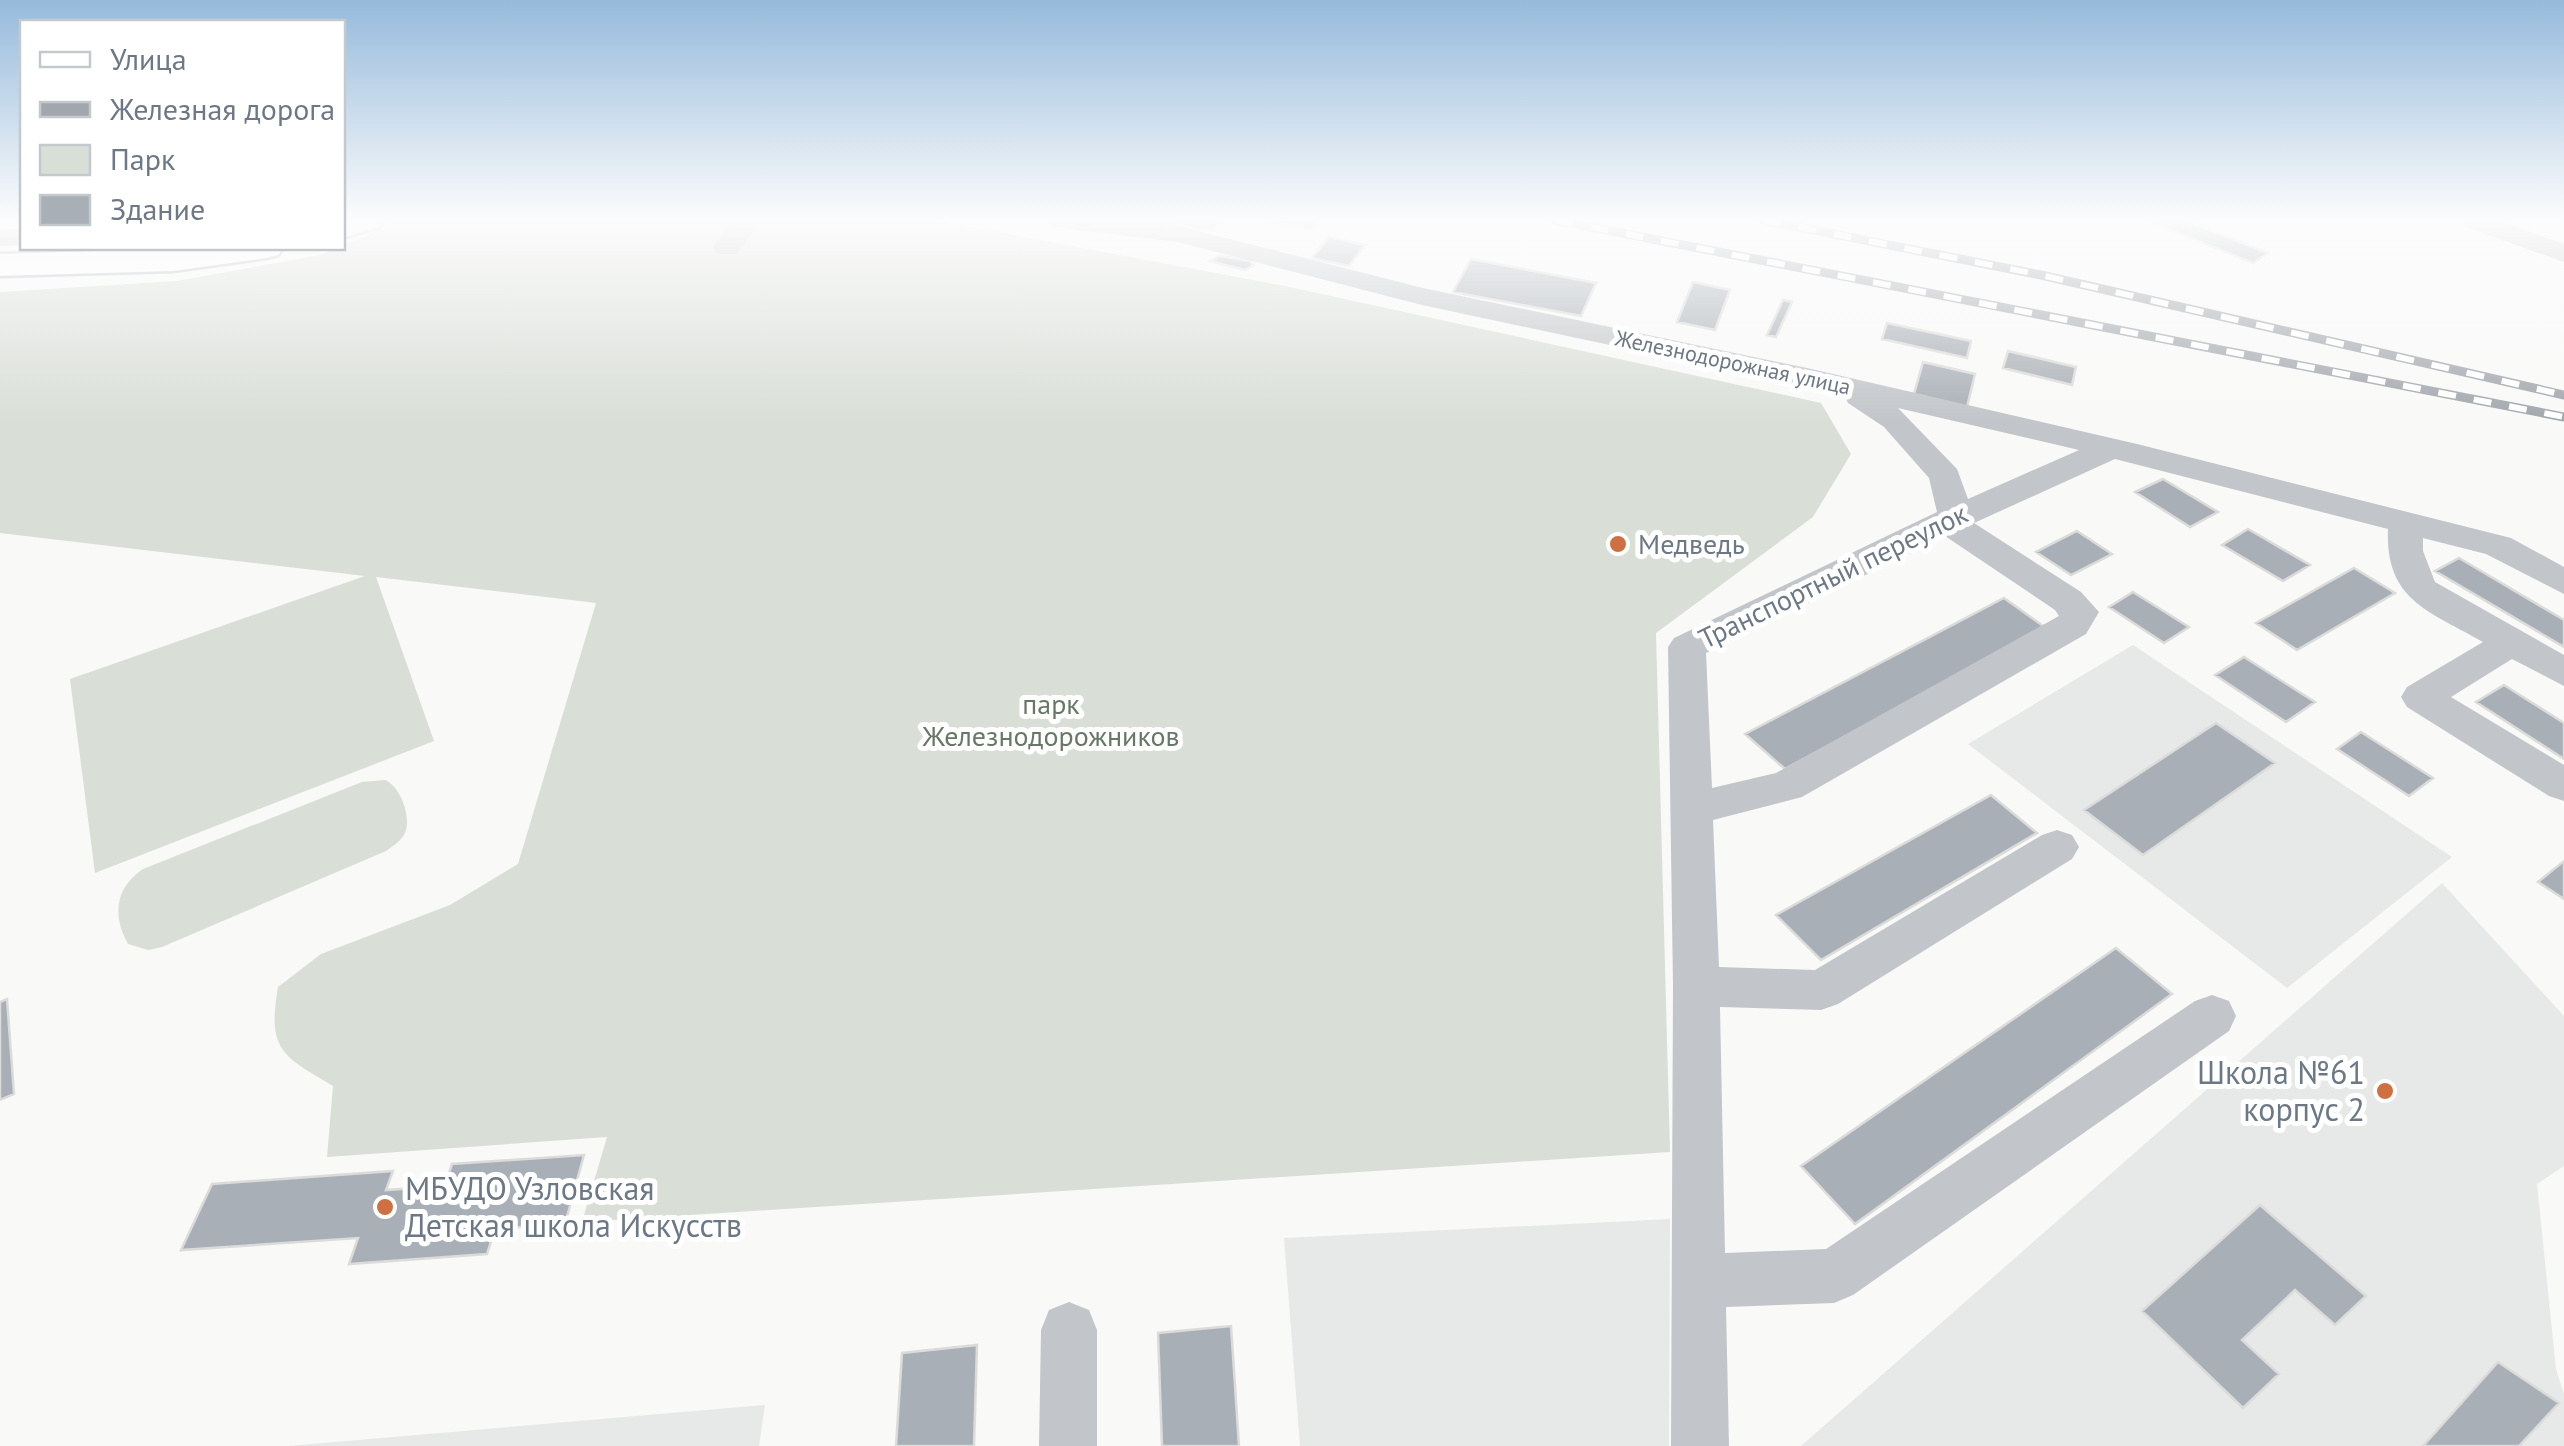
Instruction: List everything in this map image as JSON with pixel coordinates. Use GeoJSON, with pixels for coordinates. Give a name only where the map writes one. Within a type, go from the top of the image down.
{"type":"FeatureCollection","features":[{"type":"Feature","properties":{"kind":"street","name":"Железнодорожная улица"},"geometry":{"type":"LineString","coordinates":[[1391,287],[1831,382],[2111,448]]}},
{"type":"Feature","properties":{"kind":"street"},"geometry":{"type":"LineString","coordinates":[[1690,808],[1787,786],[2073,625],[2080,612],[1950,519],[1946,476],[1895,420],[1831,382]]}},
{"type":"Feature","properties":{"kind":"street"},"geometry":{"type":"LineString","coordinates":[[2111,448],[2498,546],[2564,582]]}},
{"type":"Feature","properties":{"kind":"street","name":"Транспортный переулок"},"geometry":{"type":"LineString","coordinates":[[1700,1446],[1696,986],[1687,647],[1950,519],[2111,448]]}},
{"type":"Feature","properties":{"kind":"street"},"geometry":{"type":"LineString","coordinates":[[2406,523],[2405,551],[2420,588],[2564,672]]}},
{"type":"Feature","properties":{"kind":"street"},"geometry":{"type":"LineString","coordinates":[[2512,642],[2421,696],[2564,785]]}},
{"type":"Feature","properties":{"kind":"street"},"geometry":{"type":"LineString","coordinates":[[1696,986],[1822,990],[2057,847]]}},
{"type":"Feature","properties":{"kind":"street"},"geometry":{"type":"LineString","coordinates":[[1698,1281],[1834,1276],[2212,1016]]}},
{"type":"Feature","properties":{"kind":"street"},"geometry":{"type":"LineString","coordinates":[[1068,1330],[1068,1446]]}},
{"type":"Feature","properties":{"kind":"shaded area"},"geometry":{"type":"Polygon","coordinates":[[[2133,645],[2452,857],[2287,988],[1968,744],[2133,645]]]}},
{"type":"Feature","properties":{"kind":"shaded area","name":"Школа №61 корпус 2"},"geometry":{"type":"Polygon","coordinates":[[[2442,883],[2564,1016],[2564,1166],[2537,1184],[2556,1369],[2564,1394],[2564,1446],[1801,1446],[2442,883]]]}},
{"type":"Feature","properties":{"kind":"shaded area"},"geometry":{"type":"Polygon","coordinates":[[[1670,1219],[1669,1446],[1300,1446],[1284,1238],[1670,1219]]]}},
{"type":"Feature","properties":{"kind":"shaded area"},"geometry":{"type":"Polygon","coordinates":[[[765,1405],[759,1446],[288,1446],[765,1405]]]}},
{"type":"Feature","properties":{"kind":"green space","name":"парк Железнодорожников"},"geometry":{"type":"Polygon","coordinates":[[[73,287],[1292,287],[1821,403],[1851,454],[1813,517],[1656,633],[1670,1152],[582,1222],[607,1137],[327,1157],[333,1086],[301,1067],[282,1049],[275,1025],[278,987],[321,954],[450,905],[518,864],[596,603],[376,577],[434,741],[95,873],[70,679],[365,576],[0,533],[0,292],[73,287]]]}},
{"type":"Feature","properties":{"kind":"green space"},"geometry":{"type":"Polygon","coordinates":[[[385,780],[400,795],[407,819],[403,836],[386,851],[162,947],[148,950],[128,944],[120,923],[119,903],[127,885],[143,869],[362,782],[385,780]]]}},
{"type":"Feature","properties":{"kind":"building"},"geometry":{"type":"Polygon","coordinates":[[[1455,287],[1594,287],[1581,316],[1453,292],[1455,287]]]}},
{"type":"Feature","properties":{"kind":"building"},"geometry":{"type":"Polygon","coordinates":[[[1691,287],[1730,290],[1715,330],[1677,322],[1691,287]]]}},
{"type":"Feature","properties":{"kind":"building"},"geometry":{"type":"Polygon","coordinates":[[[1783,300],[1792,302],[1776,337],[1767,335],[1783,300]]]}},
{"type":"Feature","properties":{"kind":"building"},"geometry":{"type":"Polygon","coordinates":[[[1887,323],[1971,341],[1967,358],[1882,339],[1887,323]]]}},
{"type":"Feature","properties":{"kind":"building"},"geometry":{"type":"Polygon","coordinates":[[[2008,351],[2076,367],[2072,385],[2003,368],[2008,351]]]}},
{"type":"Feature","properties":{"kind":"building"},"geometry":{"type":"Polygon","coordinates":[[[1923,362],[1975,374],[1967,407],[1914,394],[1923,362]]]}},
{"type":"Feature","properties":{"kind":"building"},"geometry":{"type":"Polygon","coordinates":[[[2163,479],[2218,512],[2190,527],[2135,492],[2163,479]]]}},
{"type":"Feature","properties":{"kind":"building"},"geometry":{"type":"Polygon","coordinates":[[[2248,529],[2310,565],[2283,581],[2222,545],[2248,529]]]}},
{"type":"Feature","properties":{"kind":"building"},"geometry":{"type":"Polygon","coordinates":[[[2077,531],[2112,554],[2071,575],[2036,552],[2077,531]]]}},
{"type":"Feature","properties":{"kind":"building"},"geometry":{"type":"Polygon","coordinates":[[[2459,558],[2564,620],[2564,647],[2435,571],[2459,558]]]}},
{"type":"Feature","properties":{"kind":"building"},"geometry":{"type":"Polygon","coordinates":[[[2354,568],[2395,593],[2297,650],[2256,623],[2354,568]]]}},
{"type":"Feature","properties":{"kind":"building"},"geometry":{"type":"Polygon","coordinates":[[[2133,592],[2189,627],[2164,643],[2109,607],[2133,592]]]}},
{"type":"Feature","properties":{"kind":"building"},"geometry":{"type":"Polygon","coordinates":[[[2004,598],[2046,628],[1785,769],[1745,734],[2004,598]]]}},
{"type":"Feature","properties":{"kind":"building"},"geometry":{"type":"Polygon","coordinates":[[[2244,657],[2315,702],[2286,722],[2215,675],[2244,657]]]}},
{"type":"Feature","properties":{"kind":"building"},"geometry":{"type":"Polygon","coordinates":[[[2504,685],[2564,723],[2564,759],[2476,702],[2504,685]]]}},
{"type":"Feature","properties":{"kind":"building"},"geometry":{"type":"Polygon","coordinates":[[[2216,723],[2275,763],[2143,855],[2084,810],[2216,723]]]}},
{"type":"Feature","properties":{"kind":"building"},"geometry":{"type":"Polygon","coordinates":[[[2361,732],[2433,778],[2409,796],[2337,749],[2361,732]]]}},
{"type":"Feature","properties":{"kind":"building"},"geometry":{"type":"Polygon","coordinates":[[[1991,795],[2037,833],[1821,960],[1776,915],[1991,795]]]}},
{"type":"Feature","properties":{"kind":"building"},"geometry":{"type":"Polygon","coordinates":[[[2564,861],[2564,899],[2538,882],[2564,861]]]}},
{"type":"Feature","properties":{"kind":"building"},"geometry":{"type":"Polygon","coordinates":[[[2116,948],[2172,994],[1855,1224],[1801,1166],[2116,948]]]}},
{"type":"Feature","properties":{"kind":"building"},"geometry":{"type":"Polygon","coordinates":[[[7,999],[14,1094],[0,1100],[0,1002],[7,999]]]}},
{"type":"Feature","properties":{"kind":"building","name":"МБУДО Узловская Детская школа Искусств"},"geometry":{"type":"Polygon","coordinates":[[[584,1155],[565,1224],[495,1229],[487,1254],[349,1264],[358,1238],[181,1250],[212,1184],[393,1171],[386,1190],[445,1186],[452,1164],[584,1155]]]}},
{"type":"Feature","properties":{"kind":"building"},"geometry":{"type":"Polygon","coordinates":[[[2260,1205],[2366,1296],[2335,1325],[2295,1290],[2242,1340],[2279,1374],[2243,1408],[2142,1311],[2260,1205]]]}},
{"type":"Feature","properties":{"kind":"building"},"geometry":{"type":"Polygon","coordinates":[[[1231,1326],[1239,1446],[1162,1446],[1158,1333],[1231,1326]]]}},
{"type":"Feature","properties":{"kind":"building"},"geometry":{"type":"Polygon","coordinates":[[[977,1345],[974,1446],[896,1446],[902,1353],[977,1345]]]}},
{"type":"Feature","properties":{"kind":"building"},"geometry":{"type":"Polygon","coordinates":[[[2498,1362],[2559,1403],[2519,1446],[2423,1446],[2498,1362]]]}},
{"type":"Feature","properties":{"kind":"railway"},"geometry":{"type":"LineString","coordinates":[[1901,287],[2564,417]]}},
{"type":"Feature","properties":{"kind":"railway"},"geometry":{"type":"LineString","coordinates":[[2095,287],[2564,395]]}},
{"type":"Feature","properties":{"kind":"place","name":"Медведь"},"geometry":{"type":"Point","coordinates":[1618,544]}},
{"type":"Feature","properties":{"kind":"place","name":"Школа №61 корпус 2"},"geometry":{"type":"Point","coordinates":[2385,1091]}},
{"type":"Feature","properties":{"kind":"place","name":"МБУДО Узловская Детская школа Искусств"},"geometry":{"type":"Point","coordinates":[385,1207]}}]}
